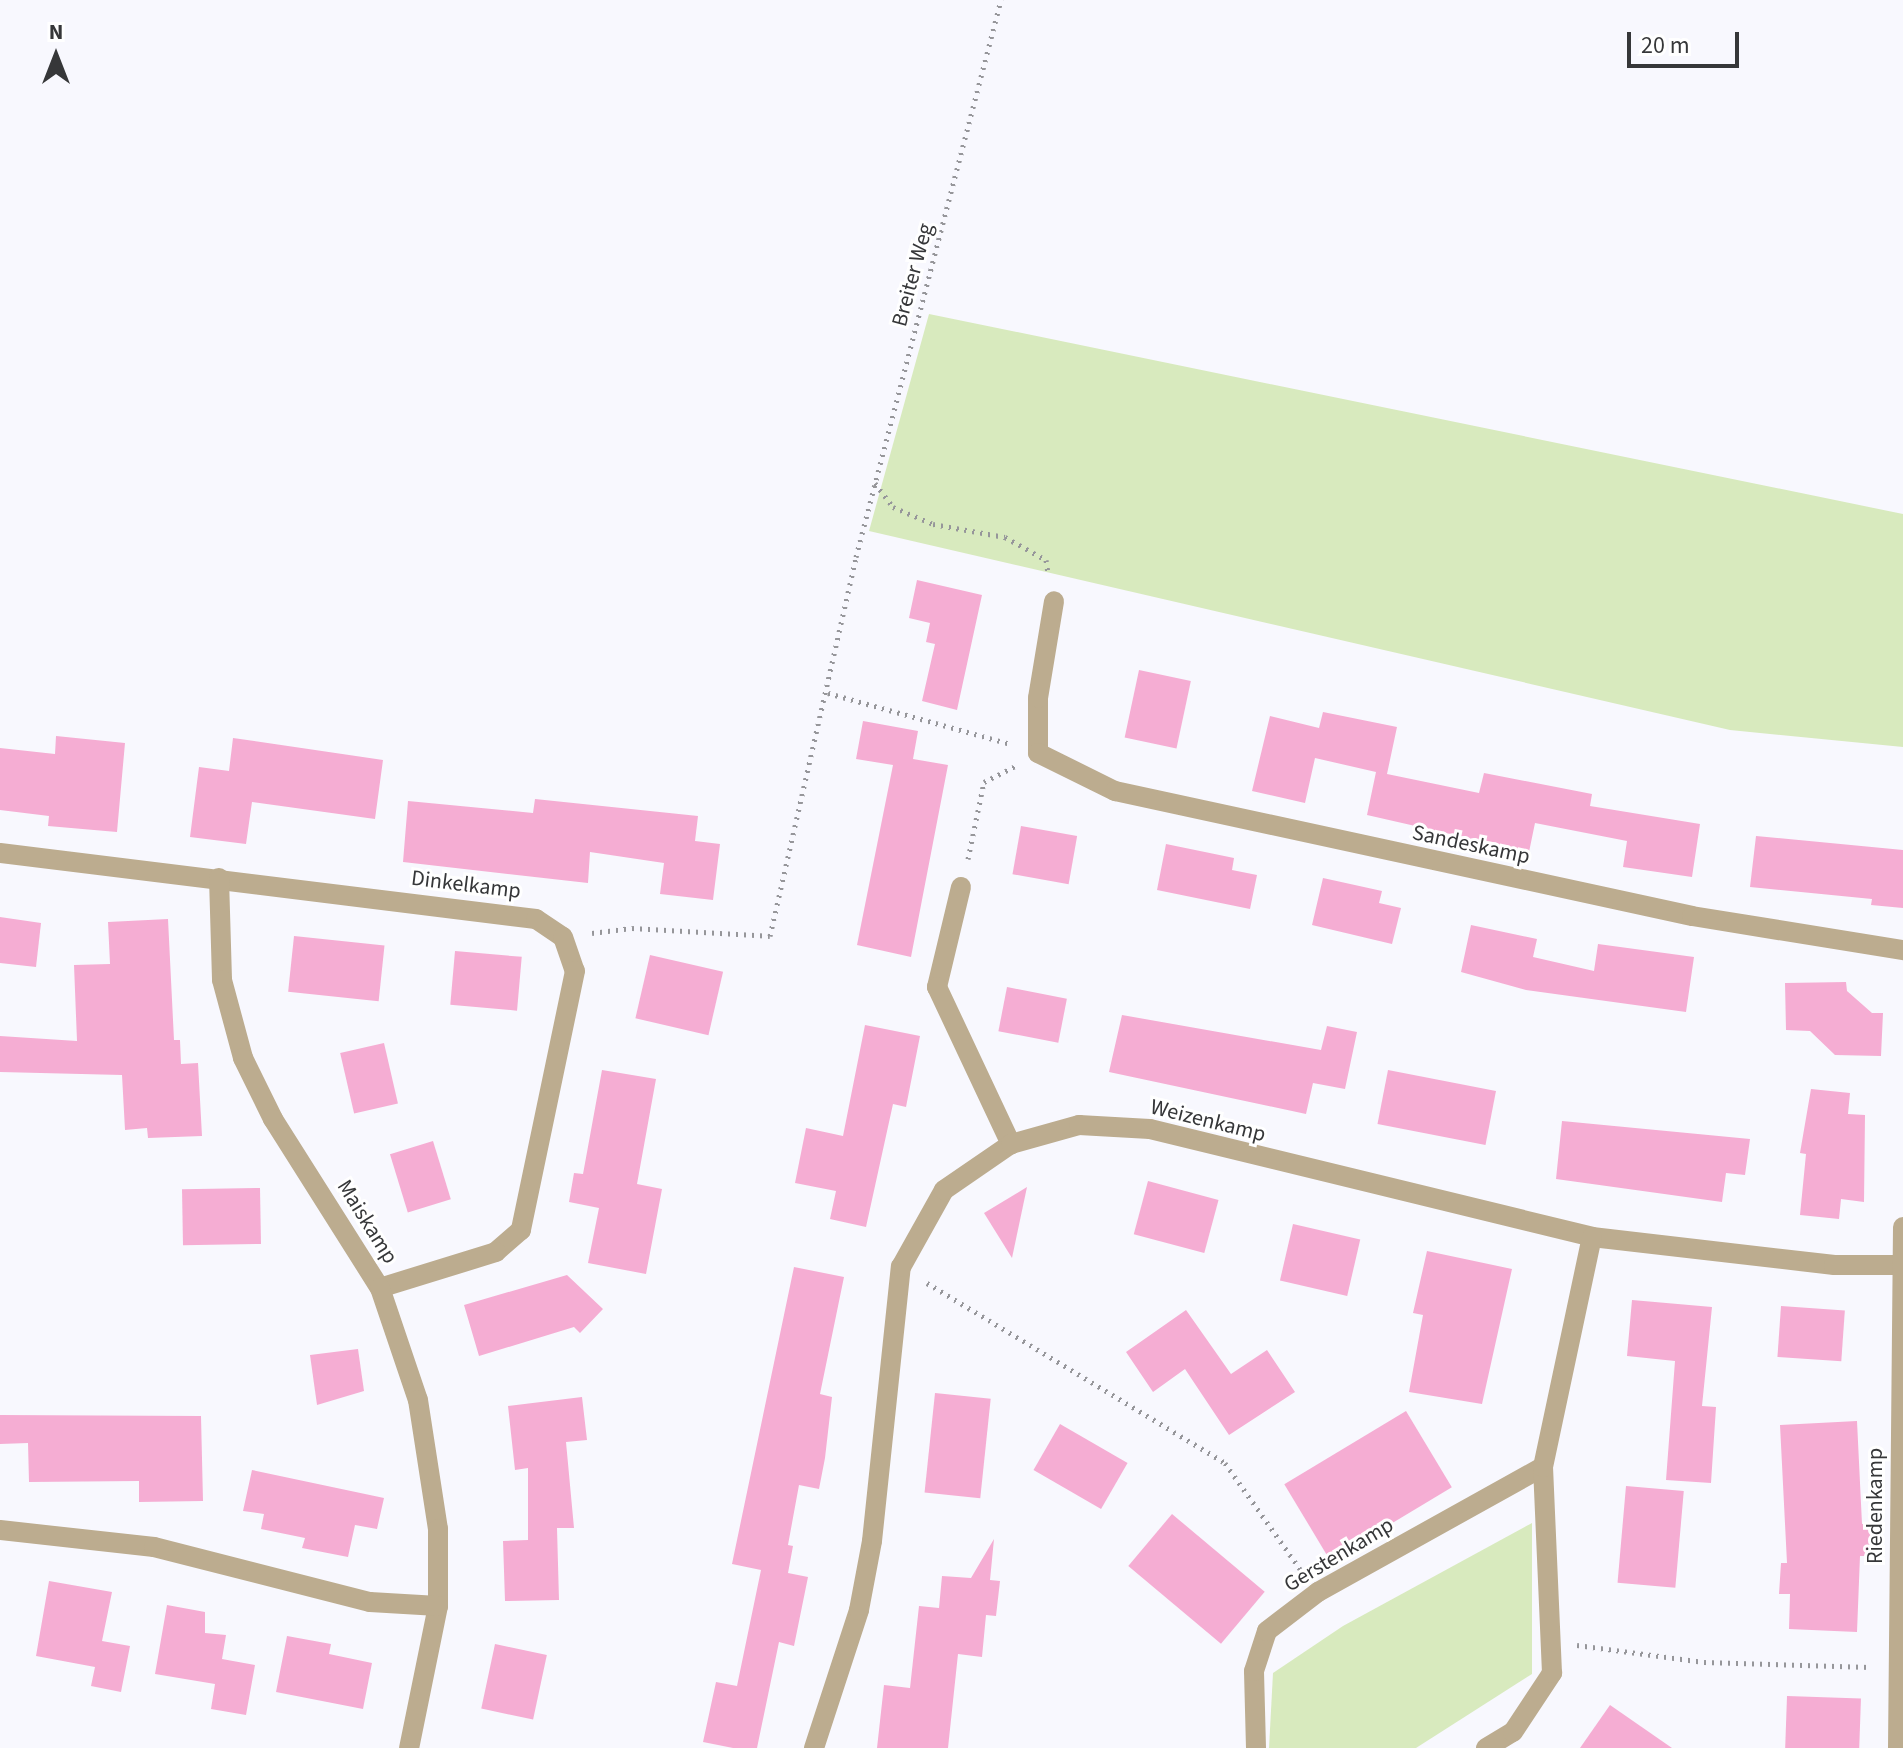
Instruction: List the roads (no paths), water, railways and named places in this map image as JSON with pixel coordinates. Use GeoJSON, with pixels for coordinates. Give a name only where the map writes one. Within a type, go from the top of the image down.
{"type":"FeatureCollection","features":[{"type":"Feature","properties":{"kind":"street","name":"Sandeskamp"},"geometry":{"type":"LineString","coordinates":[[1054,601],[1038,698],[1038,753],[1130,794],[1692,916],[1903,950]]}},
{"type":"Feature","properties":{"kind":"street","name":"Dinkelkamp"},"geometry":{"type":"LineString","coordinates":[[0,853],[536,919],[563,937],[575,971],[521,1230],[496,1252],[380,1288]]}},
{"type":"Feature","properties":{"kind":"street","name":"Maiskamp"},"geometry":{"type":"LineString","coordinates":[[219,878],[222,980],[243,1058],[273,1119],[380,1288],[418,1400],[438,1529],[438,1606],[409,1748]]}},
{"type":"Feature","properties":{"kind":"street"},"geometry":{"type":"LineString","coordinates":[[961,887],[937,987],[1011,1144]]}},
{"type":"Feature","properties":{"kind":"street","name":"Weizenkamp"},"geometry":{"type":"LineString","coordinates":[[814,1748],[859,1610],[872,1541],[901,1267],[944,1190],[1011,1144],[1079,1125],[1150,1129],[1592,1237],[1834,1265],[1902,1265]]}},
{"type":"Feature","properties":{"kind":"street"},"geometry":{"type":"LineString","coordinates":[[1902,1265],[1903,1227]]}},
{"type":"Feature","properties":{"kind":"street"},"geometry":{"type":"LineString","coordinates":[[1486,1748],[1513,1732],[1552,1673],[1553,1638],[1543,1467],[1592,1237]]}},
{"type":"Feature","properties":{"kind":"street","name":"Riedenkamp"},"geometry":{"type":"LineString","coordinates":[[1898,1748],[1902,1265]]}},
{"type":"Feature","properties":{"kind":"street","name":"Gerstenkamp"},"geometry":{"type":"LineString","coordinates":[[1256,1748],[1254,1671],[1267,1631],[1318,1592],[1543,1467]]}},
{"type":"Feature","properties":{"kind":"street"},"geometry":{"type":"LineString","coordinates":[[0,1530],[154,1547],[370,1602],[438,1606]]}}]}
